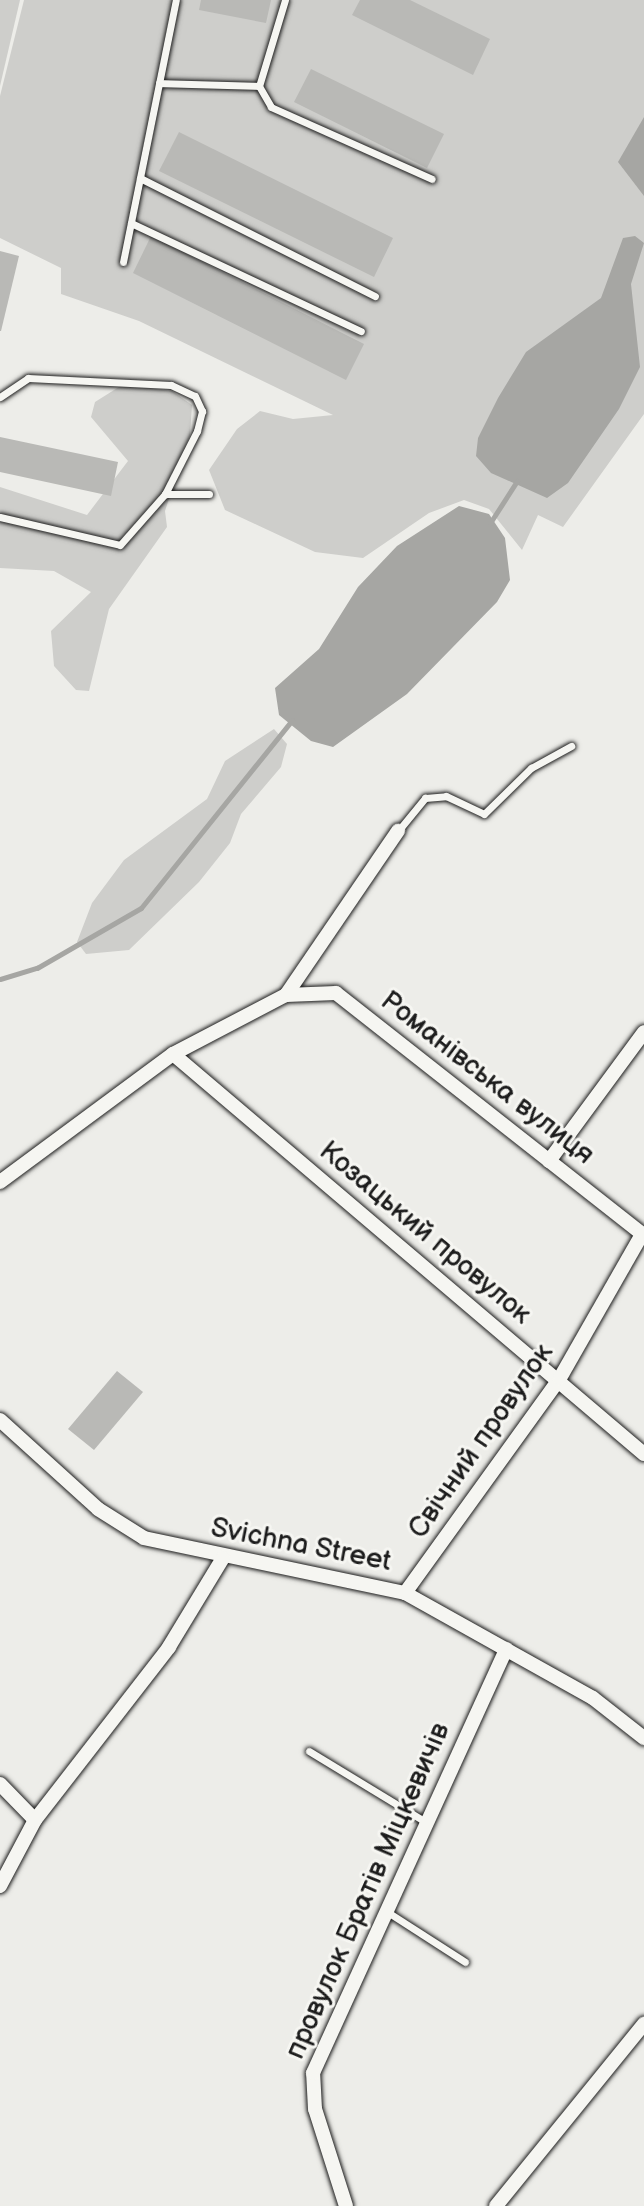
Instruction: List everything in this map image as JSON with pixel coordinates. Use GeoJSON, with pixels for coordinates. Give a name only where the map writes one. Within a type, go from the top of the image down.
{"type":"FeatureCollection","features":[{"type":"Feature","properties":{"kind":"street","name":"Романівська вулиця"},"geometry":{"type":"LineString","coordinates":[[286,995],[398,831]]}},
{"type":"Feature","properties":{"kind":"street","name":"Романівська вулиця"},"geometry":{"type":"LineString","coordinates":[[0,1182],[173,1054],[286,995],[336,993],[643,1234]]}},
{"type":"Feature","properties":{"kind":"street"},"geometry":{"type":"LineString","coordinates":[[549,1161],[644,1032]]}},
{"type":"Feature","properties":{"kind":"street","name":"Козацький провулок"},"geometry":{"type":"LineString","coordinates":[[173,1054],[560,1378],[644,1454]]}},
{"type":"Feature","properties":{"kind":"street","name":"Свічний провулок"},"geometry":{"type":"LineString","coordinates":[[405,1593],[560,1378],[643,1234]]}},
{"type":"Feature","properties":{"kind":"street","name":"Svichna Street"},"geometry":{"type":"LineString","coordinates":[[0,1420],[98,1509],[144,1538],[223,1558],[313,1569],[405,1593],[593,1698],[644,1738]]}},
{"type":"Feature","properties":{"kind":"street"},"geometry":{"type":"LineString","coordinates":[[0,1886],[35,1820],[169,1647],[223,1558]]}},
{"type":"Feature","properties":{"kind":"street","name":"провулок Братів Міцкевичів"},"geometry":{"type":"LineString","coordinates":[[346,2206],[315,2109],[313,2073],[424,1821],[506,1649]]}},
{"type":"Feature","properties":{"kind":"street"},"geometry":{"type":"LineString","coordinates":[[0,1784],[35,1820]]}},
{"type":"Feature","properties":{"kind":"street"},"geometry":{"type":"LineString","coordinates":[[496,2206],[644,2024]]}},
{"type":"Feature","properties":{"kind":"lane"},"geometry":{"type":"LineString","coordinates":[[123,262],[176,0]]}},
{"type":"Feature","properties":{"kind":"lane"},"geometry":{"type":"LineString","coordinates":[[285,0],[259,86],[271,107],[432,179]]}},
{"type":"Feature","properties":{"kind":"lane"},"geometry":{"type":"LineString","coordinates":[[159,83],[259,86]]}},
{"type":"Feature","properties":{"kind":"lane"},"geometry":{"type":"LineString","coordinates":[[140,178],[375,296]]}},
{"type":"Feature","properties":{"kind":"lane"},"geometry":{"type":"LineString","coordinates":[[131,223],[361,331]]}},
{"type":"Feature","properties":{"kind":"lane"},"geometry":{"type":"LineString","coordinates":[[0,397],[28,378],[171,385],[195,396],[202,411],[197,431],[165,494],[120,545],[0,517]]}},
{"type":"Feature","properties":{"kind":"lane"},"geometry":{"type":"LineString","coordinates":[[165,494],[209,494]]}},
{"type":"Feature","properties":{"kind":"lane"},"geometry":{"type":"LineString","coordinates":[[398,831],[425,798],[446,796],[484,814],[531,768],[571,746]]}},
{"type":"Feature","properties":{"kind":"lane"},"geometry":{"type":"LineString","coordinates":[[309,1751],[424,1821]]}},
{"type":"Feature","properties":{"kind":"lane"},"geometry":{"type":"LineString","coordinates":[[385,1910],[465,1962]]}},
{"type":"Feature","properties":{"kind":"shaded area"},"geometry":{"type":"Polygon","coordinates":[[[0,0],[20,0],[0,86],[0,0]]]}},
{"type":"Feature","properties":{"kind":"shaded area"},"geometry":{"type":"Polygon","coordinates":[[[24,0],[644,0],[644,414],[563,527],[538,515],[522,550],[489,509],[464,500],[429,513],[363,558],[315,552],[225,510],[209,470],[237,429],[260,411],[293,419],[333,415],[139,321],[61,294],[61,268],[0,238],[0,96],[24,0]]]}},
{"type":"Feature","properties":{"kind":"shaded area"},"geometry":{"type":"Polygon","coordinates":[[[644,117],[644,196],[618,162],[644,117]]]}},
{"type":"Feature","properties":{"kind":"shaded area"},"geometry":{"type":"Polygon","coordinates":[[[635,236],[644,243],[631,284],[640,367],[619,409],[568,483],[547,498],[491,473],[476,456],[478,438],[498,398],[526,352],[601,298],[623,238],[635,236]]]}},
{"type":"Feature","properties":{"kind":"shaded area"},"geometry":{"type":"Polygon","coordinates":[[[122,385],[172,391],[192,405],[190,435],[165,511],[167,527],[109,609],[89,691],[76,690],[54,666],[51,631],[91,592],[54,571],[0,568],[0,487],[87,515],[128,461],[91,417],[95,402],[122,385]]]}},
{"type":"Feature","properties":{"kind":"shaded area"},"geometry":{"type":"Polygon","coordinates":[[[459,506],[489,514],[505,538],[510,580],[497,602],[407,694],[333,747],[311,741],[279,715],[275,688],[319,649],[358,587],[397,546],[459,506]]]}},
{"type":"Feature","properties":{"kind":"shaded area"},"geometry":{"type":"Polygon","coordinates":[[[274,729],[287,744],[281,767],[241,814],[230,843],[199,882],[129,950],[86,954],[77,942],[92,903],[124,860],[207,799],[225,761],[274,729]]]}},
{"type":"Feature","properties":{"kind":"building"},"geometry":{"type":"Polygon","coordinates":[[[201,0],[271,0],[266,23],[199,10],[201,0]]]}},
{"type":"Feature","properties":{"kind":"building"},"geometry":{"type":"Polygon","coordinates":[[[360,0],[410,0],[490,39],[473,75],[352,15],[360,0]]]}},
{"type":"Feature","properties":{"kind":"building"},"geometry":{"type":"Polygon","coordinates":[[[311,69],[444,134],[427,168],[294,102],[311,69]]]}},
{"type":"Feature","properties":{"kind":"building"},"geometry":{"type":"Polygon","coordinates":[[[179,132],[393,238],[374,277],[159,171],[179,132]]]}},
{"type":"Feature","properties":{"kind":"building"},"geometry":{"type":"Polygon","coordinates":[[[151,236],[364,344],[346,380],[133,273],[151,236]]]}},
{"type":"Feature","properties":{"kind":"building"},"geometry":{"type":"Polygon","coordinates":[[[0,251],[19,256],[1,331],[0,331],[0,251]]]}},
{"type":"Feature","properties":{"kind":"building"},"geometry":{"type":"Polygon","coordinates":[[[0,437],[118,462],[111,496],[0,472],[0,437]]]}},
{"type":"Feature","properties":{"kind":"building"},"geometry":{"type":"Polygon","coordinates":[[[117,1371],[143,1392],[94,1450],[68,1429],[117,1371]]]}},
{"type":"Feature","properties":{"kind":"waterway"},"geometry":{"type":"LineString","coordinates":[[490,523],[517,481]]}},
{"type":"Feature","properties":{"kind":"waterway"},"geometry":{"type":"LineString","coordinates":[[0,979],[37,968],[141,908],[292,720]]}}]}
